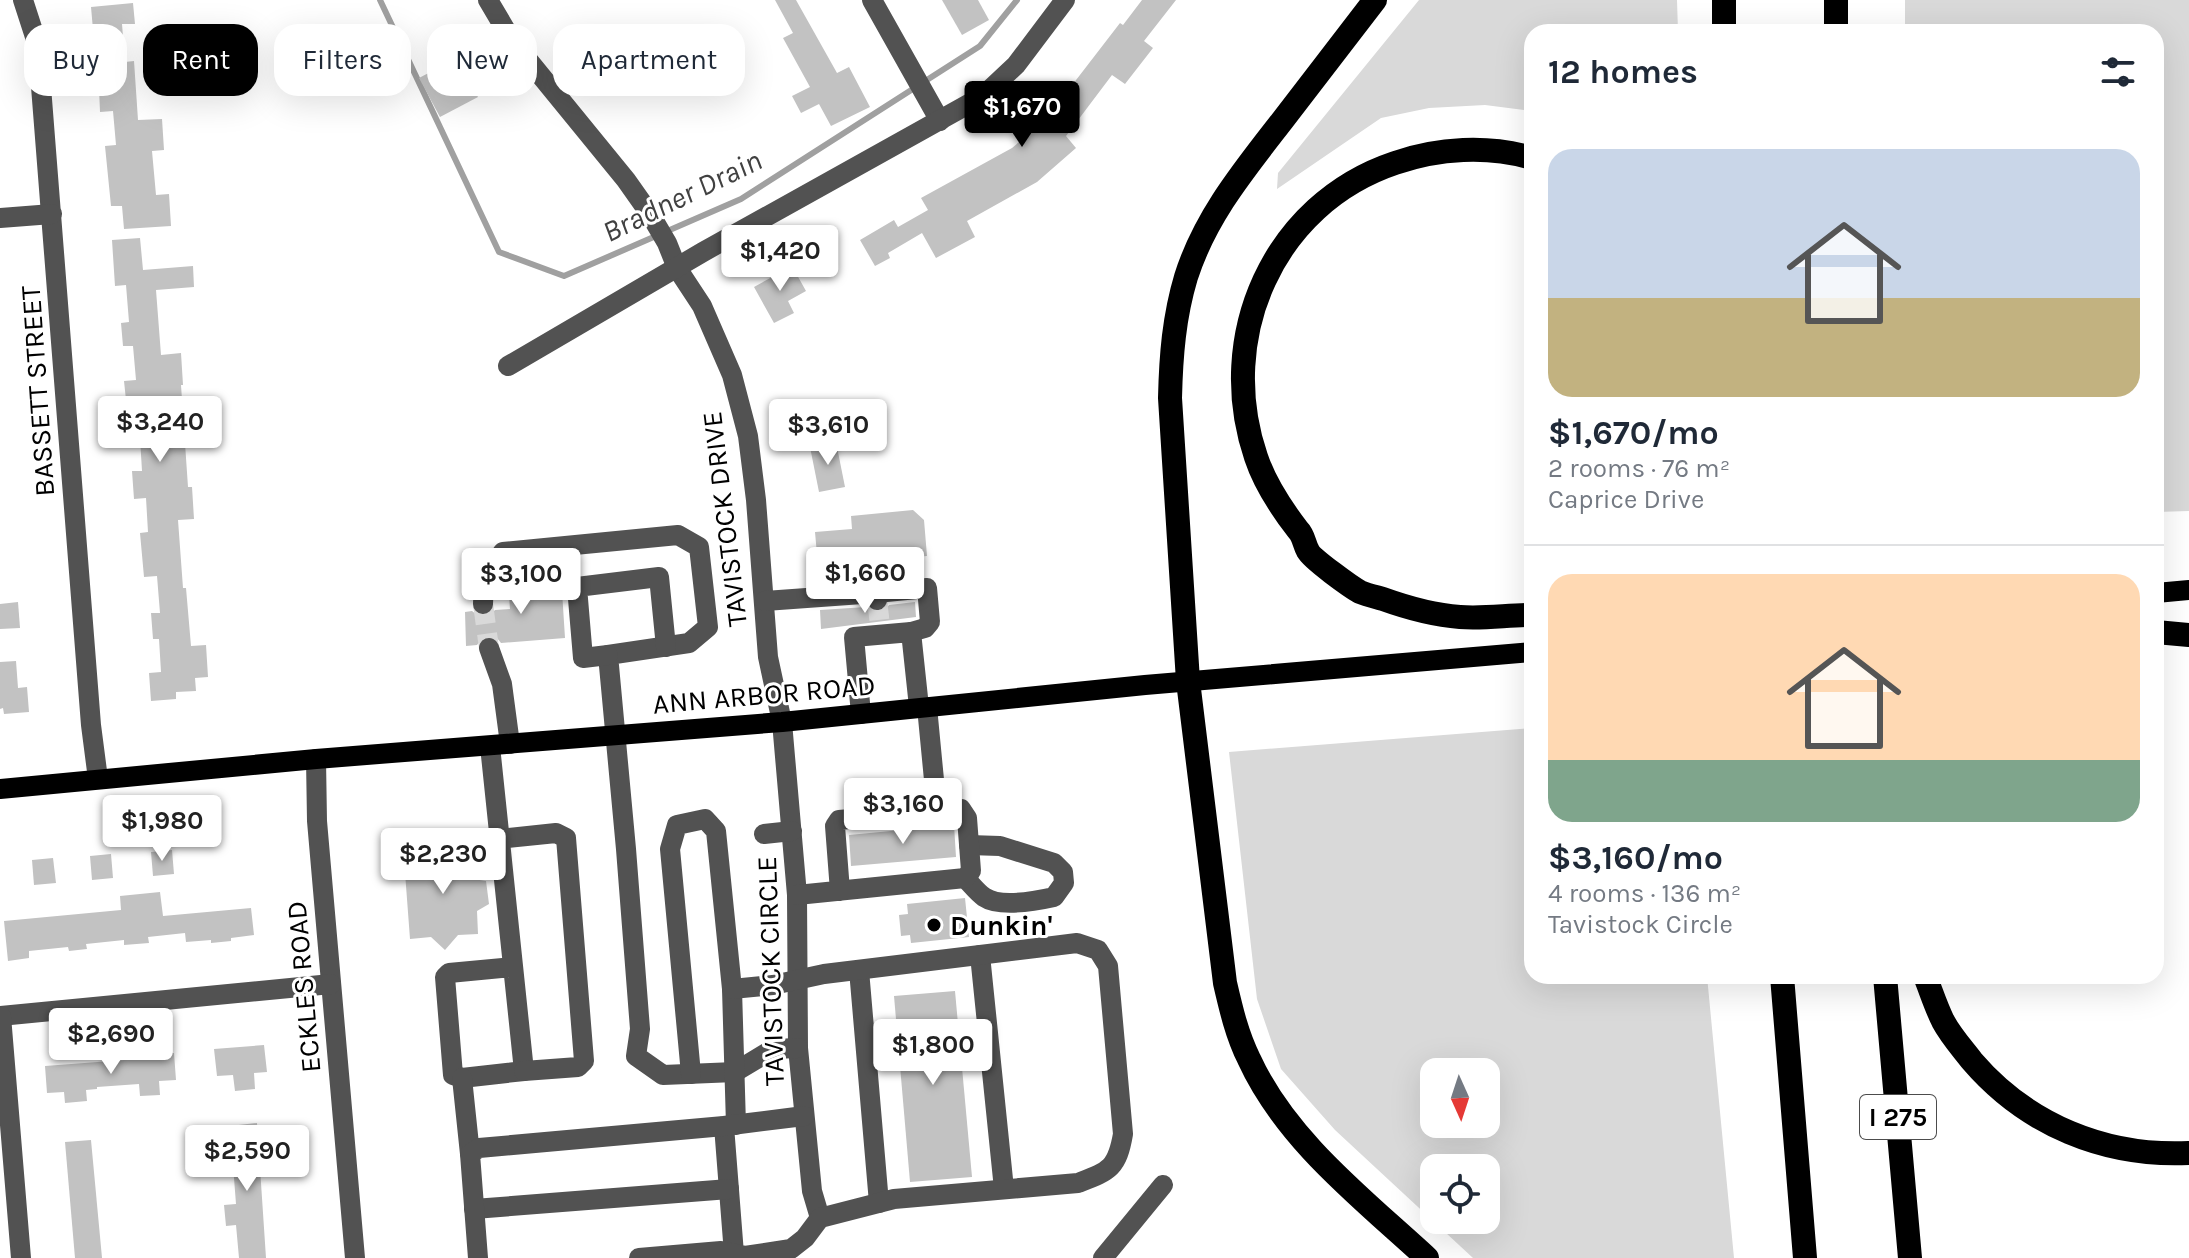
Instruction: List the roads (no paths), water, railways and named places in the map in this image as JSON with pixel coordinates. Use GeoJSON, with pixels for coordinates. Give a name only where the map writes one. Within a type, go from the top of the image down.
{"type":"FeatureCollection","features":[{"type":"Feature","properties":{"kind":"highway"},"geometry":{"type":"LineString","coordinates":[[1375,0],[1234,184],[1209,223],[1187,275],[1177,311],[1171,355],[1170,398],[1188,681],[1225,983],[1231,1009],[1248,1059],[1285,1118],[1331,1169],[1427,1258]]}},
{"type":"Feature","properties":{"kind":"highway"},"geometry":{"type":"LineString","coordinates":[[1724,0],[1724,24]]}},
{"type":"Feature","properties":{"kind":"highway"},"geometry":{"type":"LineString","coordinates":[[1836,0],[1836,24]]}},
{"type":"Feature","properties":{"kind":"highway"},"geometry":{"type":"LineString","coordinates":[[1524,157],[1491,151],[1450,151],[1417,156],[1380,168],[1340,190],[1310,215],[1285,244],[1263,281],[1248,325],[1243,373],[1245,412],[1256,459],[1268,486],[1302,534],[1309,554],[1361,592],[1415,610],[1461,617],[1524,615]]}},
{"type":"Feature","properties":{"kind":"highway"},"geometry":{"type":"LineString","coordinates":[[2164,633],[2189,635]]}},
{"type":"Feature","properties":{"kind":"highway"},"geometry":{"type":"LineString","coordinates":[[1783,984],[1805,1258]]}},
{"type":"Feature","properties":{"kind":"highway","name":"I 275"},"geometry":{"type":"LineString","coordinates":[[1886,984],[1910,1258]]}},
{"type":"Feature","properties":{"kind":"highway"},"geometry":{"type":"LineString","coordinates":[[1928,984],[1943,1022],[1985,1076],[2010,1099],[2038,1118],[2075,1136],[2115,1148],[2160,1154],[2189,1153]]}},
{"type":"Feature","properties":{"kind":"main road"},"geometry":{"type":"LineString","coordinates":[[2164,592],[2189,590]]}},
{"type":"Feature","properties":{"kind":"main road","name":"ANN ARBOR ROAD"},"geometry":{"type":"LineString","coordinates":[[0,789],[316,759],[782,722],[1188,681],[1524,653]]}},
{"type":"Feature","properties":{"kind":"street","name":"BASSETT STREET"},"geometry":{"type":"LineString","coordinates":[[23,0],[39,61],[91,725],[98,779]]}},
{"type":"Feature","properties":{"kind":"street","name":"TAVISTOCK DRIVE"},"geometry":{"type":"LineString","coordinates":[[488,0],[519,49],[626,180],[667,243],[677,268],[702,306],[732,375],[748,436],[768,657],[782,722]]}},
{"type":"Feature","properties":{"kind":"street"},"geometry":{"type":"LineString","coordinates":[[872,0],[940,121]]}},
{"type":"Feature","properties":{"kind":"street"},"geometry":{"type":"LineString","coordinates":[[508,366],[983,96],[1016,65],[1065,0]]}},
{"type":"Feature","properties":{"kind":"street"},"geometry":{"type":"LineString","coordinates":[[0,218],[52,214]]}},
{"type":"Feature","properties":{"kind":"street"},"geometry":{"type":"LineString","coordinates":[[483,604],[484,578],[503,552],[678,535],[699,547],[708,627],[689,643],[666,647],[583,658],[577,587],[659,577],[666,647]]}},
{"type":"Feature","properties":{"kind":"street"},"geometry":{"type":"LineString","coordinates":[[765,601],[877,597],[927,588],[930,622],[925,628],[911,632],[880,630],[854,637],[861,714]]}},
{"type":"Feature","properties":{"kind":"street"},"geometry":{"type":"LineString","coordinates":[[911,632],[937,811]]}},
{"type":"Feature","properties":{"kind":"street"},"geometry":{"type":"LineString","coordinates":[[489,648],[502,684],[499,839],[524,1071]]}},
{"type":"Feature","properties":{"kind":"street"},"geometry":{"type":"LineString","coordinates":[[608,655],[640,1029],[636,1056],[663,1075],[735,1072],[773,1049],[798,1048]]}},
{"type":"Feature","properties":{"kind":"street","name":"TAVISTOCK CIRCLE"},"geometry":{"type":"LineString","coordinates":[[782,722],[797,895],[798,1048],[812,1191],[820,1218]]}},
{"type":"Feature","properties":{"kind":"street","name":"ECKLES ROAD"},"geometry":{"type":"LineString","coordinates":[[316,759],[317,821],[355,1258]]}},
{"type":"Feature","properties":{"kind":"street"},"geometry":{"type":"LineString","coordinates":[[797,895],[840,891],[965,878],[971,871],[967,818],[961,809],[839,820],[835,826],[840,891]]}},
{"type":"Feature","properties":{"kind":"street"},"geometry":{"type":"LineString","coordinates":[[691,1074],[670,849],[677,825],[705,819],[716,831],[732,989],[735,1072],[729,1189],[734,1254]]}},
{"type":"Feature","properties":{"kind":"street"},"geometry":{"type":"LineString","coordinates":[[764,834],[792,831]]}},
{"type":"Feature","properties":{"kind":"street"},"geometry":{"type":"LineString","coordinates":[[499,839],[556,833],[566,838],[584,1061],[578,1067],[462,1078],[453,1075],[445,977],[449,973],[513,967]]}},
{"type":"Feature","properties":{"kind":"street"},"geometry":{"type":"LineString","coordinates":[[965,878],[984,897],[996,902],[1054,897],[1064,883],[1063,872],[1054,863],[1000,846],[969,845]]}},
{"type":"Feature","properties":{"kind":"street"},"geometry":{"type":"LineString","coordinates":[[639,1258],[721,1251],[745,1256],[791,1249],[805,1238],[820,1218],[894,1199],[1078,1183],[1106,1172],[1119,1156],[1123,1134],[1108,966],[1098,950],[1077,943],[824,974],[732,989]]}},
{"type":"Feature","properties":{"kind":"street"},"geometry":{"type":"LineString","coordinates":[[980,955],[1004,1189]]}},
{"type":"Feature","properties":{"kind":"street"},"geometry":{"type":"LineString","coordinates":[[859,970],[879,1203]]}},
{"type":"Feature","properties":{"kind":"street"},"geometry":{"type":"LineString","coordinates":[[21,1258],[0,1016],[331,984]]}},
{"type":"Feature","properties":{"kind":"street"},"geometry":{"type":"LineString","coordinates":[[462,1078],[478,1258]]}},
{"type":"Feature","properties":{"kind":"street"},"geometry":{"type":"LineString","coordinates":[[470,1154],[479,1148],[804,1116]]}},
{"type":"Feature","properties":{"kind":"street"},"geometry":{"type":"LineString","coordinates":[[1103,1258],[1163,1185]]}},
{"type":"Feature","properties":{"kind":"street"},"geometry":{"type":"LineString","coordinates":[[474,1209],[729,1189]]}},
{"type":"Feature","properties":{"kind":"waterway","name":"Bradner Drain"},"geometry":{"type":"LineString","coordinates":[[380,0],[499,252],[564,276],[741,199],[980,46],[1017,0]]}},
{"type":"Feature","properties":{"kind":"tunnel"},"geometry":{"type":"LineString","coordinates":[[877,600],[880,625]]}},
{"type":"Feature","properties":{"kind":"tunnel"},"geometry":{"type":"LineString","coordinates":[[483,604],[489,648]]}},
{"type":"Feature","properties":{"kind":"place","name":"Dunkin'"},"geometry":{"type":"Point","coordinates":[934,925]}}]}
